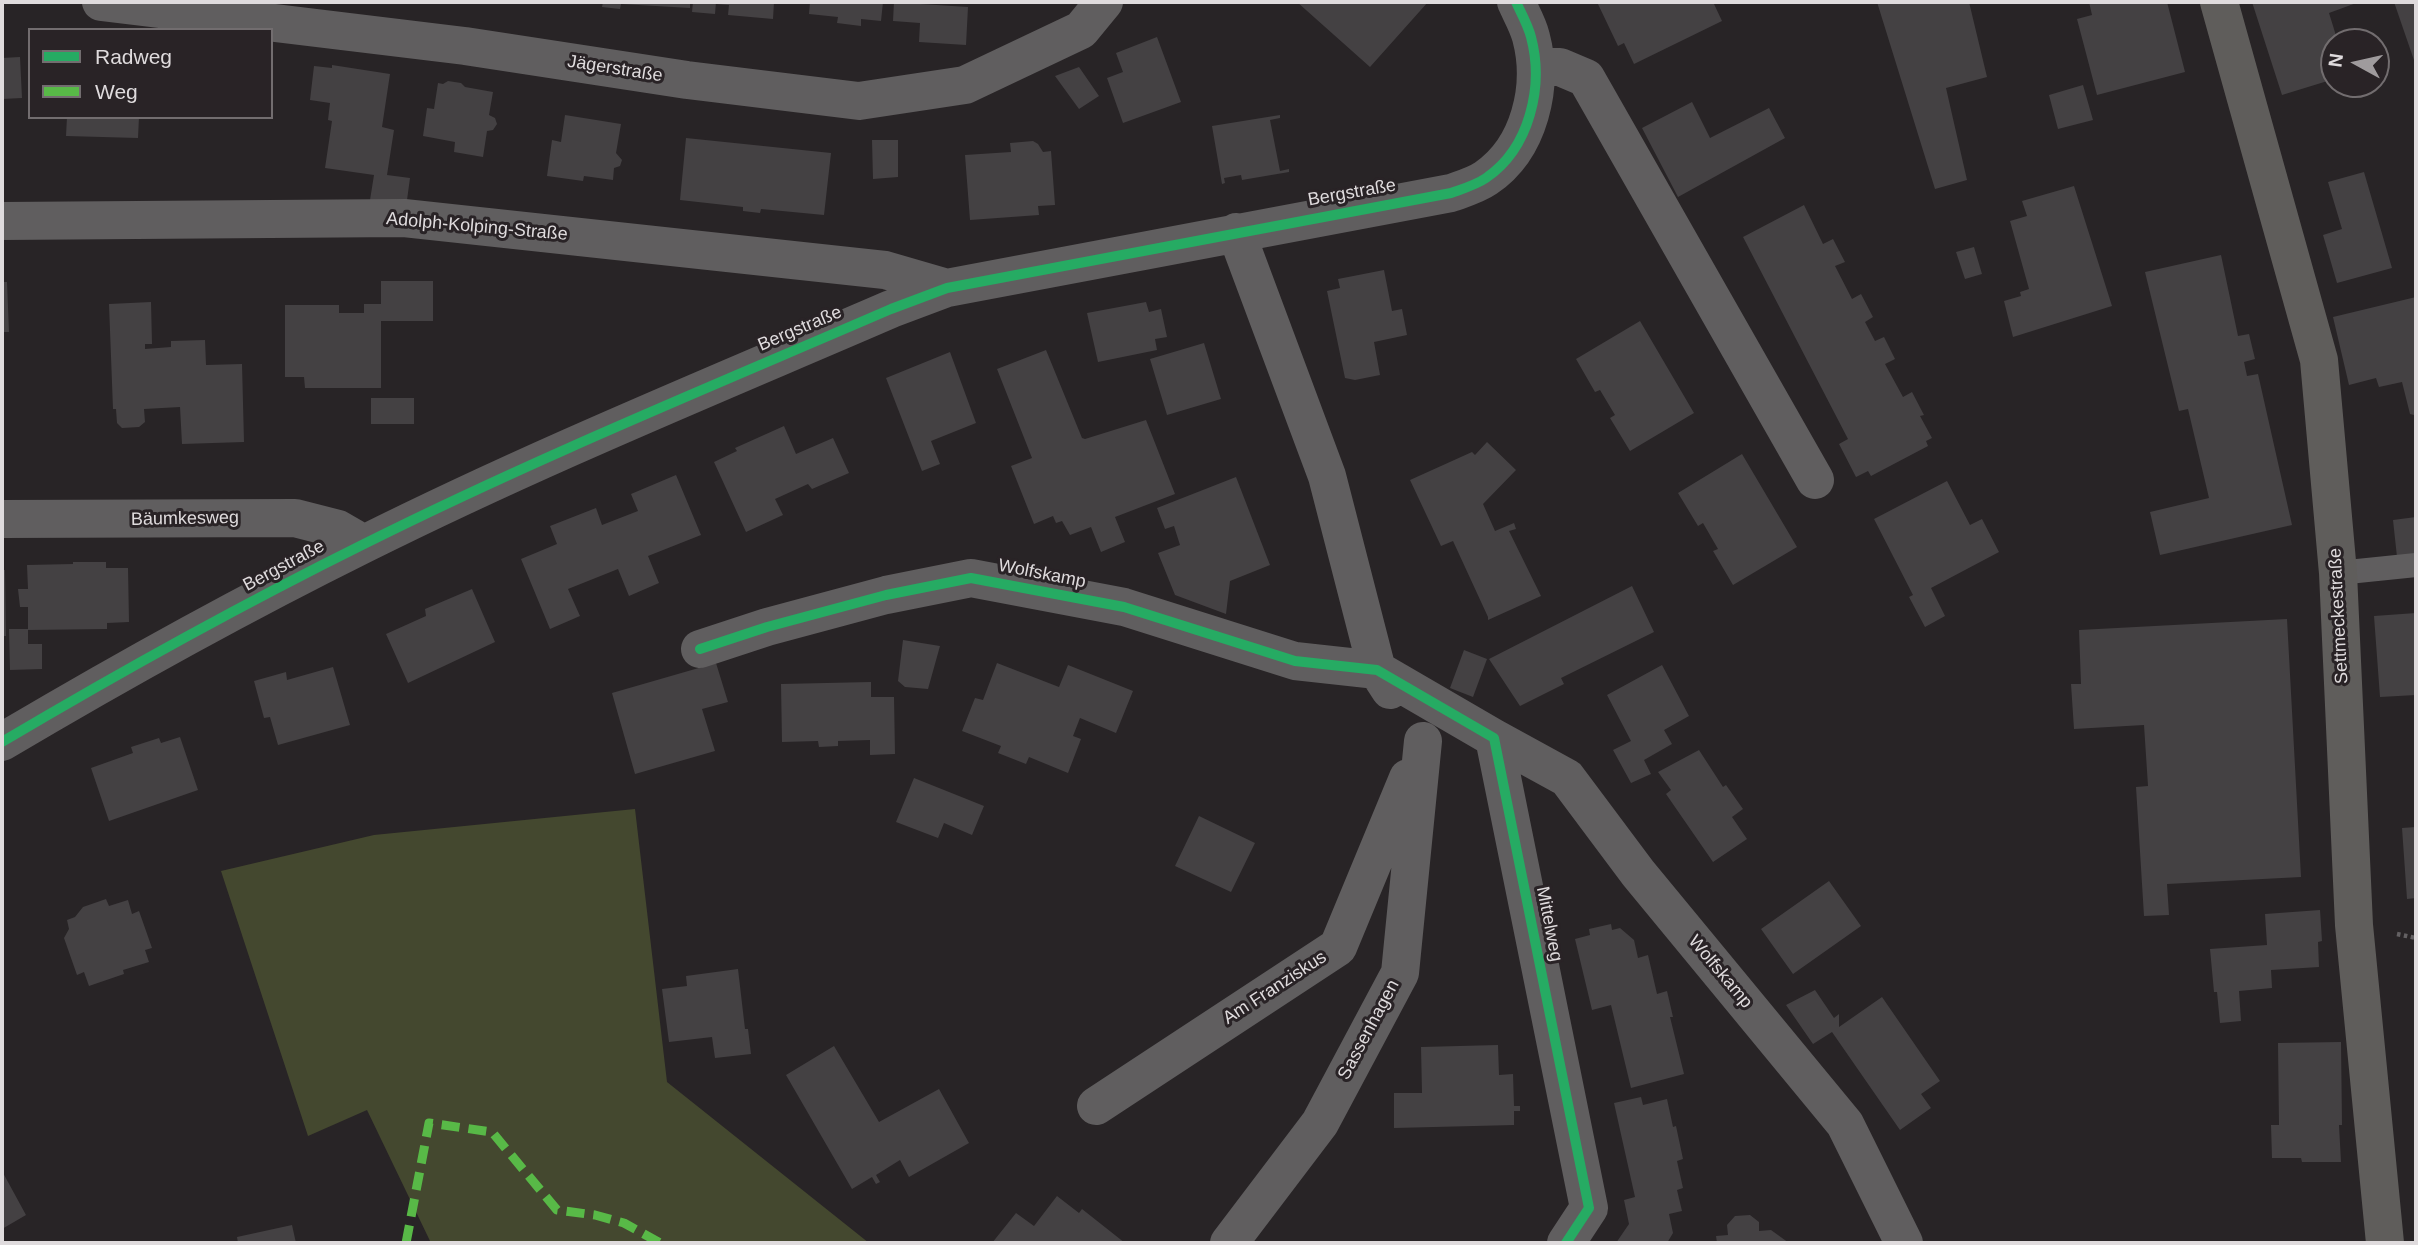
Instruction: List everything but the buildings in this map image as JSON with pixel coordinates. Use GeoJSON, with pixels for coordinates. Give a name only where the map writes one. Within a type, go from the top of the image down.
{"type":"FeatureCollection","features":[{"type":"Feature","properties":{"kind":"street","name":"Jägerstraße"},"geometry":{"type":"LineString","coordinates":[[101,2],[465,46],[688,80],[859,101],[965,85],[1080,30],[1104,2]]}},
{"type":"Feature","properties":{"kind":"street","name":"Bergstraße"},"geometry":{"type":"LineString","coordinates":[[2,742],[110,678],[364,544],[551,456],[891,309],[947,288],[1451,193],[1485,179],[1512,152],[1532,111],[1537,67],[1531,34],[1516,2]]}},
{"type":"Feature","properties":{"kind":"street","name":"Settmeckestraße"},"geometry":{"type":"LineString","coordinates":[[2219,2],[2319,360],[2338,573],[2354,925],[2385,1243]]}},
{"type":"Feature","properties":{"kind":"street"},"geometry":{"type":"LineString","coordinates":[[1537,67],[1560,67],[1586,78],[1815,480]]}},
{"type":"Feature","properties":{"kind":"street","name":"Adolph-Kolping-Straße"},"geometry":{"type":"LineString","coordinates":[[2,220],[404,218],[885,270],[947,288]]}},
{"type":"Feature","properties":{"kind":"street"},"geometry":{"type":"LineString","coordinates":[[1236,232],[1327,476],[1377,670],[1423,741]]}},
{"type":"Feature","properties":{"kind":"street","name":"Bäumkesweg"},"geometry":{"type":"LineString","coordinates":[[2,519],[295,518],[338,529],[364,544]]}},
{"type":"Feature","properties":{"kind":"street","name":"Wolfskamp"},"geometry":{"type":"LineString","coordinates":[[700,649],[767,627],[886,595],[971,578],[1124,607],[1295,661],[1377,670]]}},
{"type":"Feature","properties":{"kind":"street"},"geometry":{"type":"LineString","coordinates":[[1377,670],[1494,738]]}},
{"type":"Feature","properties":{"kind":"street","name":"Wolfskamp"},"geometry":{"type":"LineString","coordinates":[[1494,738],[1567,778],[1638,873],[1845,1124],[1904,1243]]}},
{"type":"Feature","properties":{"kind":"street","name":"Mittelweg"},"geometry":{"type":"LineString","coordinates":[[1494,738],[1589,1208],[1566,1243]]}},
{"type":"Feature","properties":{"kind":"street","name":"Am Franziskus"},"geometry":{"type":"LineString","coordinates":[[1096,1106],[1338,947],[1423,741]]}},
{"type":"Feature","properties":{"kind":"street","name":"Sassenhagen"},"geometry":{"type":"LineString","coordinates":[[1229,1243],[1320,1123],[1400,973],[1423,741]]}},
{"type":"Feature","properties":{"kind":"lane"},"geometry":{"type":"LineString","coordinates":[[2338,573],[2416,565]]}},
{"type":"Feature","properties":{"kind":"green space"},"geometry":{"type":"Polygon","coordinates":[[[635,809],[667,1082],[869,1243],[431,1243],[367,1110],[308,1136],[221,871],[374,835],[635,809]]]}},
{"type":"Feature","properties":{"kind":"marked path"},"geometry":{"type":"LineString","coordinates":[[406,1243],[429,1123],[492,1132],[557,1210],[595,1215],[624,1223],[660,1243]]}},
{"type":"Feature","properties":{"kind":"cycle path"},"geometry":{"type":"LineString","coordinates":[[2,742],[227,615],[429,512],[626,423],[891,309],[947,288],[1451,193],[1478,183],[1501,165],[1513,150],[1530,115],[1536,75],[1535,56],[1531,37],[1516,2]]}},
{"type":"Feature","properties":{"kind":"cycle path"},"geometry":{"type":"LineString","coordinates":[[700,649],[767,627],[886,595],[971,578],[1124,607],[1295,661],[1377,670],[1494,738],[1589,1208],[1566,1243]]}}]}
